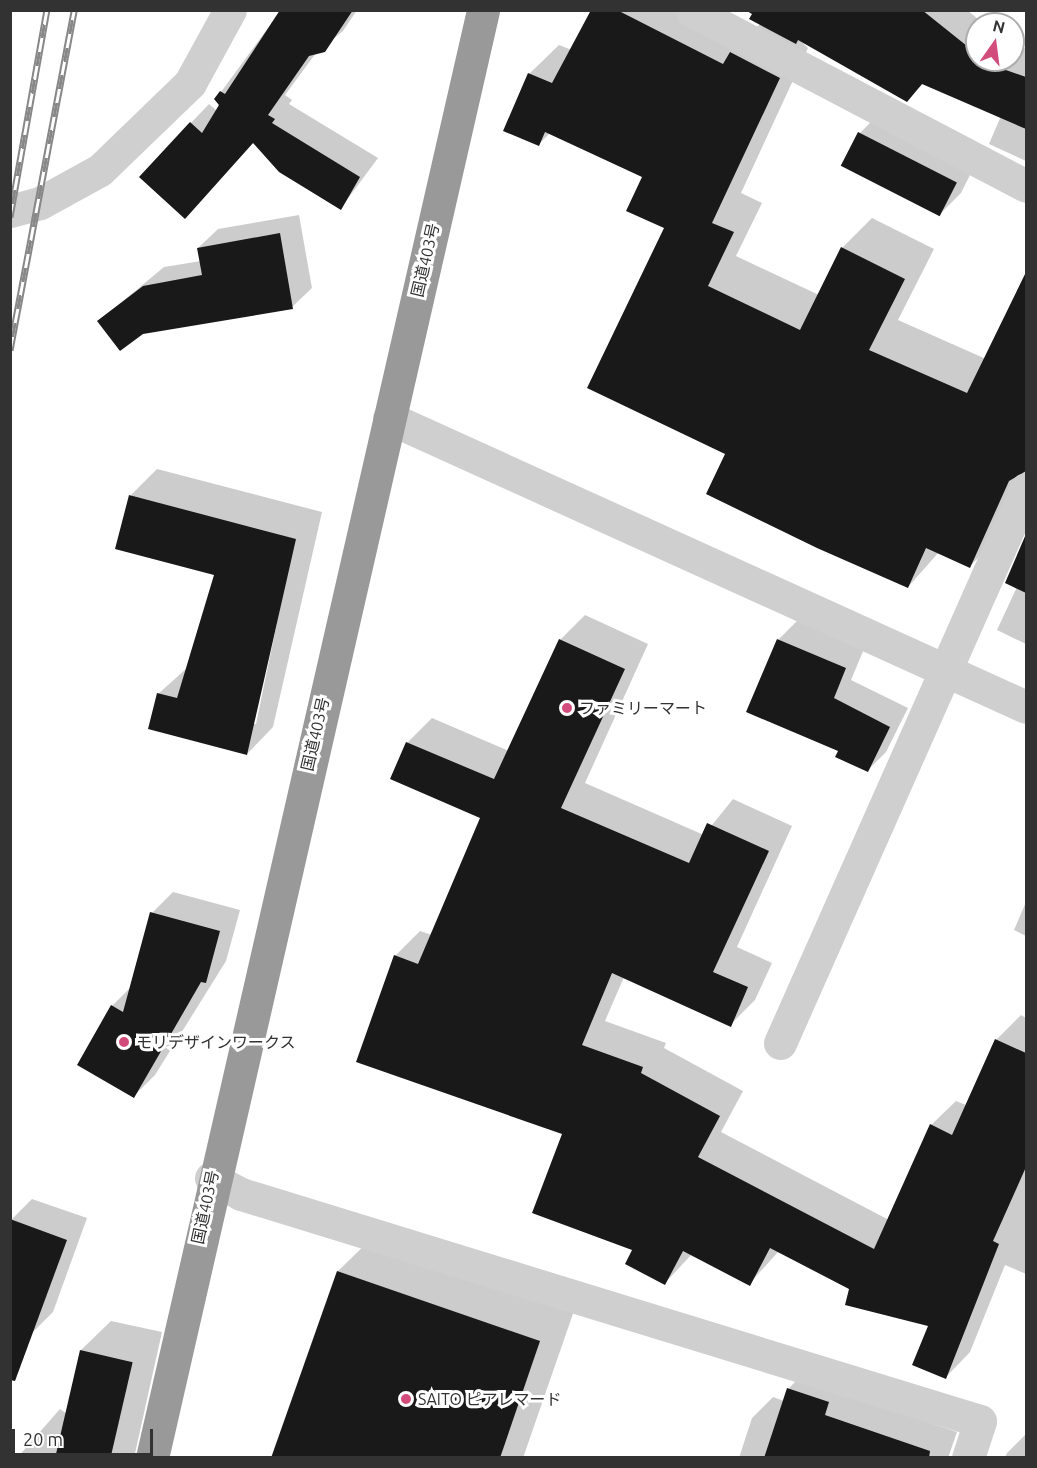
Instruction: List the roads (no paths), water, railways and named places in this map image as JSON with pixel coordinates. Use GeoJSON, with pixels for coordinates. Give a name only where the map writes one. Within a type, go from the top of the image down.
{"type":"FeatureCollection","features":[{"type":"Feature","properties":{"kind":"highway","name":"国道403号"},"geometry":{"type":"LineString","coordinates":[[152,1458],[212,1178],[483,10]]}},
{"type":"Feature","properties":{"kind":"street"},"geometry":{"type":"LineString","coordinates":[[10,211],[40,203],[100,170],[190,83],[230,10]]}},
{"type":"Feature","properties":{"kind":"street"},"geometry":{"type":"LineString","coordinates":[[691,10],[1026,186]]}},
{"type":"Feature","properties":{"kind":"street"},"geometry":{"type":"LineString","coordinates":[[388,418],[1026,707]]}},
{"type":"Feature","properties":{"kind":"street"},"geometry":{"type":"LineString","coordinates":[[780,1043],[1026,489]]}},
{"type":"Feature","properties":{"kind":"street"},"geometry":{"type":"LineString","coordinates":[[212,1178],[241,1194],[980,1421],[968,1458]]}},
{"type":"Feature","properties":{"kind":"railway"},"geometry":{"type":"LineString","coordinates":[[10,217],[47,10]]}},
{"type":"Feature","properties":{"kind":"railway"},"geometry":{"type":"LineString","coordinates":[[10,350],[74,10]]}},
{"type":"Feature","properties":{"kind":"place","name":"ファミリーマート"},"geometry":{"type":"Point","coordinates":[567,708]}},
{"type":"Feature","properties":{"kind":"place","name":"モリデザインワークス"},"geometry":{"type":"Point","coordinates":[124,1042]}},
{"type":"Feature","properties":{"kind":"place","name":"SAITO ピアレマード"},"geometry":{"type":"Point","coordinates":[406,1399]}}]}
